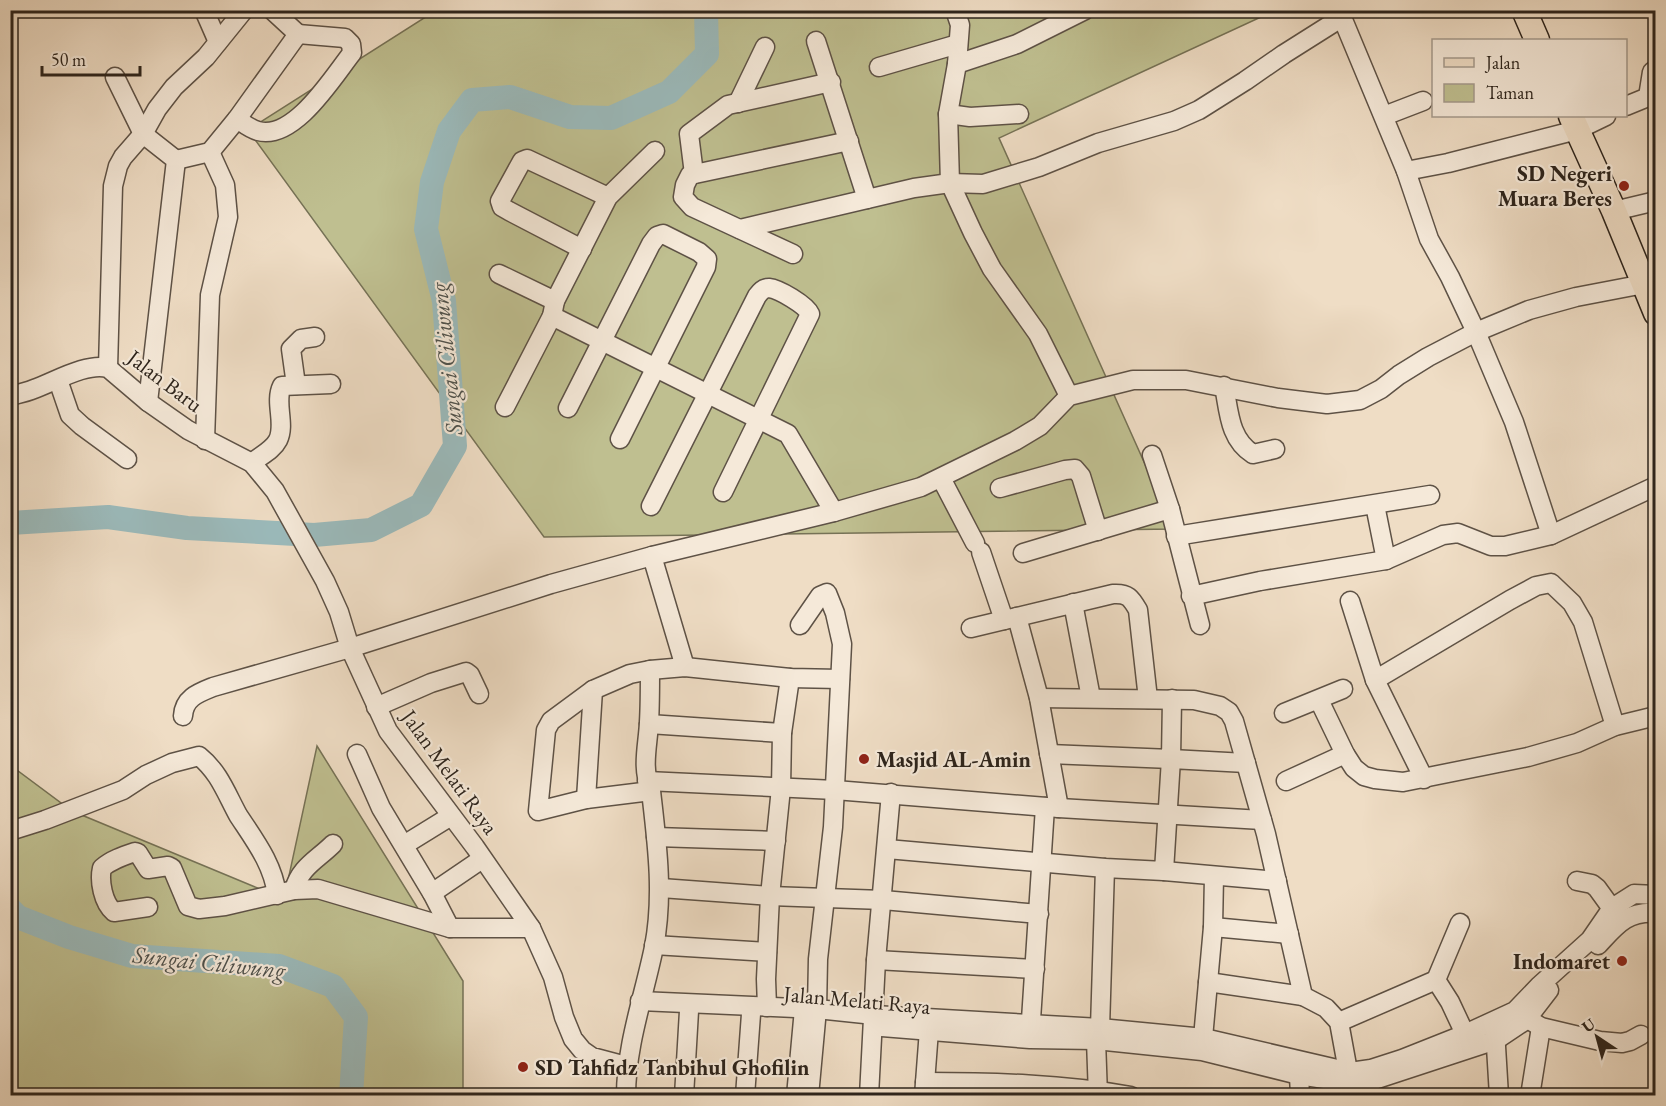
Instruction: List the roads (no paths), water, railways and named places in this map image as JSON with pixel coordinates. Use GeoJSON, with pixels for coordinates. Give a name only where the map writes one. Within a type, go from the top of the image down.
{"type":"FeatureCollection","features":[{"type":"Feature","properties":{"kind":"main road"},"geometry":{"type":"LineString","coordinates":[[1524,10],[1537,39]]}},
{"type":"Feature","properties":{"kind":"main road"},"geometry":{"type":"LineString","coordinates":[[1574,123],[1614,211],[1656,313]]}},
{"type":"Feature","properties":{"kind":"street"},"geometry":{"type":"LineString","coordinates":[[204,10],[218,42]]}},
{"type":"Feature","properties":{"kind":"street"},"geometry":{"type":"LineString","coordinates":[[237,119],[258,132],[278,130],[291,123],[312,103],[352,53],[351,44],[345,38],[298,34],[272,10]]}},
{"type":"Feature","properties":{"kind":"street"},"geometry":{"type":"LineString","coordinates":[[955,10],[960,26],[957,64],[948,114],[950,183],[992,269],[1038,334],[1069,396]]}},
{"type":"Feature","properties":{"kind":"street"},"geometry":{"type":"LineString","coordinates":[[957,64],[1017,44],[1085,10]]}},
{"type":"Feature","properties":{"kind":"street"},"geometry":{"type":"LineString","coordinates":[[740,229],[867,199],[950,183],[983,183],[1039,167],[1098,143],[1174,121],[1199,110],[1245,81],[1340,14],[1406,171],[1429,239],[1476,332],[1514,422],[1551,536]]}},
{"type":"Feature","properties":{"kind":"street"},"geometry":{"type":"LineString","coordinates":[[108,368],[113,186],[118,166],[143,134],[157,109],[174,87],[218,42],[240,15]]}},
{"type":"Feature","properties":{"kind":"street"},"geometry":{"type":"LineString","coordinates":[[115,77],[143,134],[176,160],[210,153],[298,34]]}},
{"type":"Feature","properties":{"kind":"street"},"geometry":{"type":"LineString","coordinates":[[816,40],[867,199]]}},
{"type":"Feature","properties":{"kind":"street"},"geometry":{"type":"LineString","coordinates":[[879,67],[958,44]]}},
{"type":"Feature","properties":{"kind":"street"},"geometry":{"type":"LineString","coordinates":[[738,102],[765,47]]}},
{"type":"Feature","properties":{"kind":"street"},"geometry":{"type":"LineString","coordinates":[[1627,106],[1652,103],[1652,72],[1656,69]]}},
{"type":"Feature","properties":{"kind":"street"},"geometry":{"type":"LineString","coordinates":[[694,174],[689,134],[728,105],[831,82]]}},
{"type":"Feature","properties":{"kind":"street"},"geometry":{"type":"LineString","coordinates":[[1384,116],[1424,100]]}},
{"type":"Feature","properties":{"kind":"street"},"geometry":{"type":"LineString","coordinates":[[948,114],[970,117],[1019,114]]}},
{"type":"Feature","properties":{"kind":"street"},"geometry":{"type":"LineString","coordinates":[[1406,171],[1448,163],[1574,123],[1601,117]]}},
{"type":"Feature","properties":{"kind":"street"},"geometry":{"type":"LineString","coordinates":[[793,254],[692,207],[684,200],[682,194],[685,185],[690,175],[849,141]]}},
{"type":"Feature","properties":{"kind":"street"},"geometry":{"type":"LineString","coordinates":[[505,407],[608,197],[655,151]]}},
{"type":"Feature","properties":{"kind":"street"},"geometry":{"type":"LineString","coordinates":[[205,440],[210,295],[228,217],[225,185],[210,153]]}},
{"type":"Feature","properties":{"kind":"street"},"geometry":{"type":"LineString","coordinates":[[582,249],[502,207],[500,201],[522,161],[527,159],[608,197]]}},
{"type":"Feature","properties":{"kind":"street"},"geometry":{"type":"LineString","coordinates":[[148,402],[176,160]]}},
{"type":"Feature","properties":{"kind":"street"},"geometry":{"type":"LineString","coordinates":[[1614,211],[1656,201]]}},
{"type":"Feature","properties":{"kind":"street"},"geometry":{"type":"LineString","coordinates":[[568,408],[651,244],[663,234],[699,252],[707,259],[706,267],[620,439]]}},
{"type":"Feature","properties":{"kind":"street"},"geometry":{"type":"LineString","coordinates":[[499,274],[603,341],[788,434],[834,512]]}},
{"type":"Feature","properties":{"kind":"street"},"geometry":{"type":"LineString","coordinates":[[183,716],[183,708],[189,700],[196,694],[213,687],[350,648],[551,584],[652,556],[903,494],[940,478],[1040,426],[1069,396],[1133,380],[1186,380],[1278,398],[1327,404],[1360,400],[1381,389],[1428,357],[1476,332],[1529,310],[1576,297],[1644,284]]}},
{"type":"Feature","properties":{"kind":"street"},"geometry":{"type":"LineString","coordinates":[[651,506],[756,296],[762,289],[770,288],[801,304],[808,309],[810,314],[723,492]]}},
{"type":"Feature","properties":{"kind":"street"},"geometry":{"type":"LineString","coordinates":[[288,328],[296,385]]}},
{"type":"Feature","properties":{"kind":"street"},"geometry":{"type":"LineString","coordinates":[[291,349],[301,339],[315,337]]}},
{"type":"Feature","properties":{"kind":"street","name":"Jalan Baru"},"geometry":{"type":"LineString","coordinates":[[10,396],[58,381],[80,370],[108,368],[148,402],[205,440],[252,463],[275,491],[325,580]]}},
{"type":"Feature","properties":{"kind":"street"},"geometry":{"type":"LineString","coordinates":[[58,381],[70,415],[127,459]]}},
{"type":"Feature","properties":{"kind":"street"},"geometry":{"type":"LineString","coordinates":[[252,463],[278,440],[280,388],[331,384]]}},
{"type":"Feature","properties":{"kind":"street"},"geometry":{"type":"LineString","coordinates":[[1224,386],[1233,431],[1242,447],[1252,454],[1275,449]]}},
{"type":"Feature","properties":{"kind":"street"},"geometry":{"type":"LineString","coordinates":[[1152,455],[1170,509],[1200,625]]}},
{"type":"Feature","properties":{"kind":"street"},"geometry":{"type":"LineString","coordinates":[[1000,488],[1075,469],[1081,476],[1098,531]]}},
{"type":"Feature","properties":{"kind":"street"},"geometry":{"type":"LineString","coordinates":[[940,478],[978,547],[1010,618],[1039,698],[1049,754],[1052,807],[1043,861],[1031,1031]]}},
{"type":"Feature","properties":{"kind":"street"},"geometry":{"type":"LineString","coordinates":[[1191,596],[1260,580],[1386,560],[1443,535],[1458,533],[1491,546],[1505,546],[1551,536],[1656,486]]}},
{"type":"Feature","properties":{"kind":"street"},"geometry":{"type":"LineString","coordinates":[[1176,536],[1430,495]]}},
{"type":"Feature","properties":{"kind":"street"},"geometry":{"type":"LineString","coordinates":[[1375,505],[1386,560]]}},
{"type":"Feature","properties":{"kind":"street"},"geometry":{"type":"LineString","coordinates":[[1023,553],[1170,509]]}},
{"type":"Feature","properties":{"kind":"street"},"geometry":{"type":"LineString","coordinates":[[652,556],[686,667]]}},
{"type":"Feature","properties":{"kind":"street","name":"Jalan Melati Raya"},"geometry":{"type":"LineString","coordinates":[[325,580],[339,612],[350,648],[388,731],[531,928],[553,977],[573,1039],[592,1058],[626,1066]]}},
{"type":"Feature","properties":{"kind":"street"},"geometry":{"type":"LineString","coordinates":[[1376,680],[1510,600],[1536,586],[1551,583],[1572,603],[1582,622],[1615,726]]}},
{"type":"Feature","properties":{"kind":"street"},"geometry":{"type":"LineString","coordinates":[[796,1095],[818,959],[833,827],[842,644],[835,613],[827,592],[817,600],[800,625]]}},
{"type":"Feature","properties":{"kind":"street"},"geometry":{"type":"LineString","coordinates":[[971,628],[1125,593],[1132,598],[1138,610],[1148,699]]}},
{"type":"Feature","properties":{"kind":"street"},"geometry":{"type":"LineString","coordinates":[[1350,601],[1376,680],[1424,779]]}},
{"type":"Feature","properties":{"kind":"street"},"geometry":{"type":"LineString","coordinates":[[1073,603],[1091,698]]}},
{"type":"Feature","properties":{"kind":"street"},"geometry":{"type":"LineString","coordinates":[[840,680],[790,678],[686,667],[650,670],[592,690],[551,721],[546,730],[538,811],[649,786],[835,790],[1262,820]]}},
{"type":"Feature","properties":{"kind":"street"},"geometry":{"type":"LineString","coordinates":[[626,1095],[626,1066],[654,945],[661,888],[644,758],[649,724],[650,670]]}},
{"type":"Feature","properties":{"kind":"street"},"geometry":{"type":"LineString","coordinates":[[376,707],[431,683],[466,672],[470,675],[479,694]]}},
{"type":"Feature","properties":{"kind":"street"},"geometry":{"type":"LineString","coordinates":[[745,1095],[767,952],[781,788],[782,733],[790,678]]}},
{"type":"Feature","properties":{"kind":"street"},"geometry":{"type":"LineString","coordinates":[[1284,714],[1343,689]]}},
{"type":"Feature","properties":{"kind":"street"},"geometry":{"type":"LineString","coordinates":[[586,799],[592,690]]}},
{"type":"Feature","properties":{"kind":"street"},"geometry":{"type":"LineString","coordinates":[[1039,698],[1194,700],[1220,706],[1229,712],[1234,722],[1262,820],[1303,996]]}},
{"type":"Feature","properties":{"kind":"street"},"geometry":{"type":"LineString","coordinates":[[1164,871],[1172,699]]}},
{"type":"Feature","properties":{"kind":"street"},"geometry":{"type":"LineString","coordinates":[[1319,700],[1354,768],[1364,776],[1403,782],[1528,757],[1577,743],[1615,726],[1656,716]]}},
{"type":"Feature","properties":{"kind":"street"},"geometry":{"type":"LineString","coordinates":[[649,724],[782,733]]}},
{"type":"Feature","properties":{"kind":"street"},"geometry":{"type":"LineString","coordinates":[[357,754],[381,808],[432,893],[450,928]]}},
{"type":"Feature","properties":{"kind":"street"},"geometry":{"type":"LineString","coordinates":[[1049,754],[1246,763]]}},
{"type":"Feature","properties":{"kind":"street"},"geometry":{"type":"LineString","coordinates":[[1286,781],[1345,754]]}},
{"type":"Feature","properties":{"kind":"street"},"geometry":{"type":"LineString","coordinates":[[12,831],[123,790],[146,775],[172,763],[199,756],[218,774],[238,814],[253,835],[275,878],[285,892]]}},
{"type":"Feature","properties":{"kind":"street"},"geometry":{"type":"LineString","coordinates":[[868,1095],[876,960],[891,794]]}},
{"type":"Feature","properties":{"kind":"street"},"geometry":{"type":"LineString","coordinates":[[404,845],[451,816]]}},
{"type":"Feature","properties":{"kind":"street"},"geometry":{"type":"LineString","coordinates":[[656,837],[776,841]]}},
{"type":"Feature","properties":{"kind":"street"},"geometry":{"type":"LineString","coordinates":[[285,892],[303,870],[333,844]]}},
{"type":"Feature","properties":{"kind":"street"},"geometry":{"type":"LineString","coordinates":[[887,849],[1277,881]]}},
{"type":"Feature","properties":{"kind":"street"},"geometry":{"type":"LineString","coordinates":[[148,907],[114,912],[108,907],[102,886],[102,868],[108,862],[135,852],[138,853],[148,869],[168,866],[172,868],[188,906],[199,909],[225,906],[285,892],[318,889],[450,928],[531,928]]}},
{"type":"Feature","properties":{"kind":"street"},"geometry":{"type":"LineString","coordinates":[[432,893],[482,859]]}},
{"type":"Feature","properties":{"kind":"street"},"geometry":{"type":"LineString","coordinates":[[1097,1093],[1104,868]]}},
{"type":"Feature","properties":{"kind":"street"},"geometry":{"type":"LineString","coordinates":[[1203,1045],[1213,927],[1214,876]]}},
{"type":"Feature","properties":{"kind":"street"},"geometry":{"type":"LineString","coordinates":[[1577,881],[1592,884],[1597,888],[1616,914],[1656,913]]}},
{"type":"Feature","properties":{"kind":"street"},"geometry":{"type":"LineString","coordinates":[[661,888],[770,896],[883,900],[1039,914]]}},
{"type":"Feature","properties":{"kind":"street","name":"Jalan Melati Raya"},"geometry":{"type":"LineString","coordinates":[[1203,1045],[1299,1075],[1350,1084],[1365,1083],[1376,1087],[1495,1031],[1527,1019],[1546,993],[1598,945],[1616,914],[1634,894],[1656,895]]}},
{"type":"Feature","properties":{"kind":"street"},"geometry":{"type":"LineString","coordinates":[[1339,1022],[1436,980],[1460,923]]}},
{"type":"Feature","properties":{"kind":"street"},"geometry":{"type":"LineString","coordinates":[[1213,927],[1289,934]]}},
{"type":"Feature","properties":{"kind":"street"},"geometry":{"type":"LineString","coordinates":[[654,945],[767,952]]}},
{"type":"Feature","properties":{"kind":"street"},"geometry":{"type":"LineString","coordinates":[[876,960],[1035,969]]}},
{"type":"Feature","properties":{"kind":"street"},"geometry":{"type":"LineString","coordinates":[[1436,980],[1450,1002],[1465,1035]]}},
{"type":"Feature","properties":{"kind":"street"},"geometry":{"type":"LineString","coordinates":[[1208,982],[1303,996],[1326,1008],[1339,1022],[1350,1084]]}},
{"type":"Feature","properties":{"kind":"street","name":"Jalan Melati Raya"},"geometry":{"type":"LineString","coordinates":[[640,1005],[689,1011],[759,1011]]}},
{"type":"Feature","properties":{"kind":"street","name":"Jalan Melati Raya"},"geometry":{"type":"LineString","coordinates":[[640,1005],[1098,1034],[1203,1045],[1350,1084]]}},
{"type":"Feature","properties":{"kind":"street"},"geometry":{"type":"LineString","coordinates":[[684,1095],[689,1011]]}},
{"type":"Feature","properties":{"kind":"street"},"geometry":{"type":"LineString","coordinates":[[810,1014],[810,1095]]}},
{"type":"Feature","properties":{"kind":"street"},"geometry":{"type":"LineString","coordinates":[[1530,1095],[1527,1019],[1613,1043],[1630,1041],[1641,1035]]}},
{"type":"Feature","properties":{"kind":"street","name":"Jalan Melati Raya"},"geometry":{"type":"LineString","coordinates":[[874,1020],[929,1030],[1031,1031]]}},
{"type":"Feature","properties":{"kind":"street"},"geometry":{"type":"LineString","coordinates":[[929,1030],[925,1089],[1131,1095]]}},
{"type":"Feature","properties":{"kind":"street"},"geometry":{"type":"LineString","coordinates":[[1495,1031],[1499,1095]]}},
{"type":"Feature","properties":{"kind":"street","name":"Jalan Melati Raya"},"geometry":{"type":"LineString","coordinates":[[1350,1084],[1371,1069],[1465,1035],[1495,1031]]}},
{"type":"Feature","properties":{"kind":"street"},"geometry":{"type":"LineString","coordinates":[[1299,1075],[1299,1095]]}},
{"type":"Feature","properties":{"kind":"waterway","name":"Sungai Ciliwung"},"geometry":{"type":"LineString","coordinates":[[10,523],[108,517],[187,528],[314,535],[371,530],[421,505],[455,446],[444,301],[426,229],[432,182],[449,131],[472,100],[510,97],[570,117],[611,118],[669,92],[707,54],[706,10]]}},
{"type":"Feature","properties":{"kind":"waterway","name":"Sungai Ciliwung"},"geometry":{"type":"LineString","coordinates":[[10,909],[18,917],[69,937],[132,956],[279,966],[333,986],[356,1017],[351,1096]]}},
{"type":"Feature","properties":{"kind":"place","name":"SD Negeri Muara Beres"},"geometry":{"type":"Point","coordinates":[1624,186]}},
{"type":"Feature","properties":{"kind":"place","name":"Masjid AL-Amin"},"geometry":{"type":"Point","coordinates":[864,759]}},
{"type":"Feature","properties":{"kind":"place","name":"Indomaret"},"geometry":{"type":"Point","coordinates":[1622,961]}},
{"type":"Feature","properties":{"kind":"place","name":"SD Tahfidz Tanbihul Ghofilin"},"geometry":{"type":"Point","coordinates":[523,1067]}}]}
